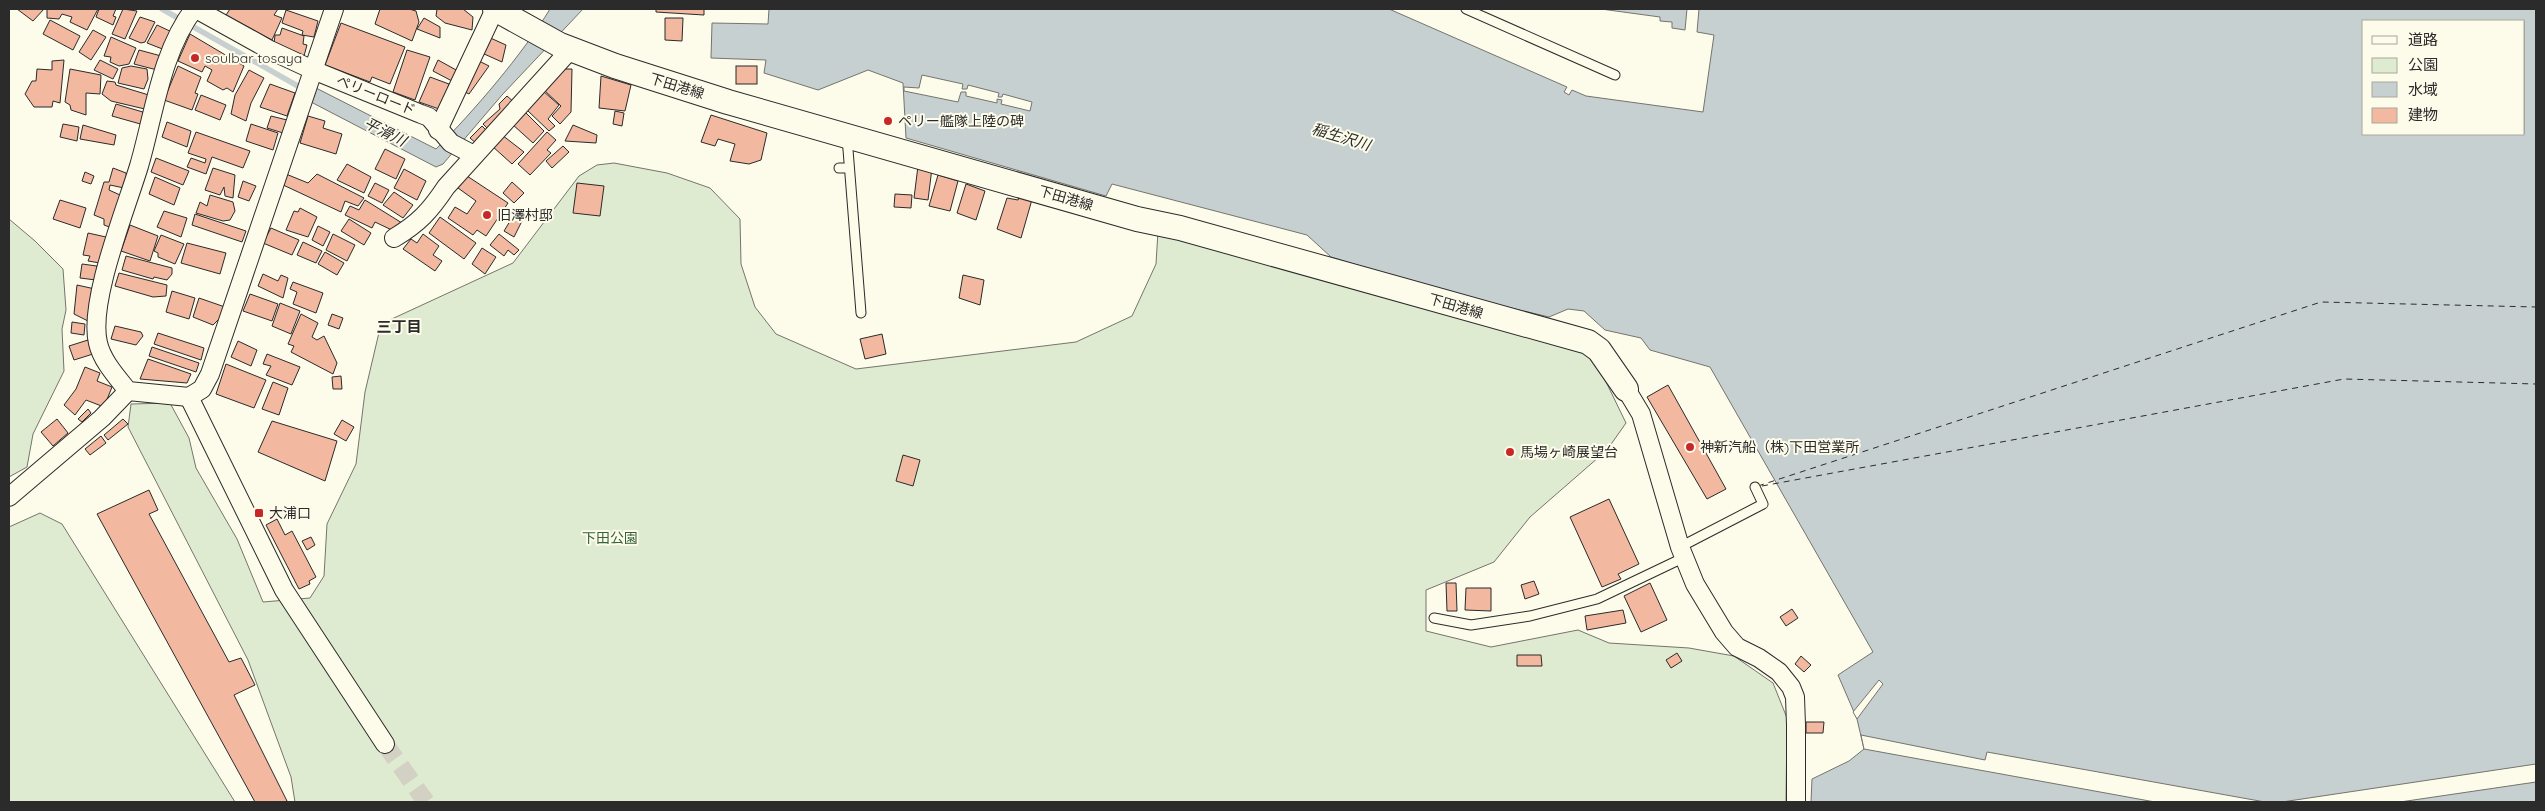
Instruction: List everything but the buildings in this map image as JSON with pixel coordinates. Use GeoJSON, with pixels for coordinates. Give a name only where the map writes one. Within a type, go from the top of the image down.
{"type":"FeatureCollection","features":[{"type":"Feature","properties":{"kind":"main road","name":"下田港線"},"geometry":{"type":"LineString","coordinates":[[495,9],[526,28],[565,48],[728,102],[1137,219],[1198,233],[1588,342],[1599,350],[1626,389]]}},
{"type":"Feature","properties":{"kind":"street"},"geometry":{"type":"LineString","coordinates":[[190,15],[168,63],[101,292],[97,327],[98,344],[108,365],[128,390],[189,397],[202,389],[210,374],[334,9]]}},
{"type":"Feature","properties":{"kind":"street"},"geometry":{"type":"LineString","coordinates":[[441,133],[495,9]]}},
{"type":"Feature","properties":{"kind":"street","name":"ペリーロード"},"geometry":{"type":"LineString","coordinates":[[190,15],[270,50],[312,74],[422,114],[428,117],[441,133],[467,152]]}},
{"type":"Feature","properties":{"kind":"street"},"geometry":{"type":"LineString","coordinates":[[394,238],[417,224],[467,152],[565,48]]}},
{"type":"Feature","properties":{"kind":"street"},"geometry":{"type":"LineString","coordinates":[[1626,389],[1641,414],[1683,552],[1695,584],[1724,632],[1737,647],[1759,658],[1779,672],[1791,687],[1795,697],[1796,802]]}},
{"type":"Feature","properties":{"kind":"street"},"geometry":{"type":"LineString","coordinates":[[9,497],[102,418],[128,390]]}},
{"type":"Feature","properties":{"kind":"street"},"geometry":{"type":"LineString","coordinates":[[189,397],[284,590],[386,744]]}},
{"type":"Feature","properties":{"kind":"lane"},"geometry":{"type":"LineString","coordinates":[[1466,9],[1615,75]]}},
{"type":"Feature","properties":{"kind":"lane"},"geometry":{"type":"LineString","coordinates":[[847,136],[861,313]]}},
{"type":"Feature","properties":{"kind":"lane"},"geometry":{"type":"LineString","coordinates":[[839,168],[849,168]]}},
{"type":"Feature","properties":{"kind":"lane"},"geometry":{"type":"LineString","coordinates":[[1434,618],[1471,625],[1530,616],[1597,599],[1683,552],[1764,504],[1755,487]]}},
{"type":"Feature","properties":{"kind":"green space","name":"下田公園"},"geometry":{"type":"Polygon","coordinates":[[[614,163],[667,173],[710,188],[740,219],[741,264],[755,307],[776,334],[856,369],[1076,342],[1132,316],[1156,264],[1158,231],[1591,351],[1626,423],[1607,450],[1530,517],[1494,562],[1426,590],[1426,631],[1491,647],[1578,630],[1609,643],[1689,648],[1734,656],[1773,683],[1787,718],[1786,802],[295,802],[291,777],[248,660],[128,427],[131,404],[170,403],[189,438],[196,468],[237,539],[263,602],[310,598],[324,576],[327,524],[356,464],[365,392],[381,324],[513,263],[579,176],[597,165],[614,163]]]}},
{"type":"Feature","properties":{"kind":"green space"},"geometry":{"type":"Polygon","coordinates":[[[9,219],[35,241],[63,269],[66,310],[62,329],[64,371],[33,434],[27,467],[9,477],[9,219]]]}},
{"type":"Feature","properties":{"kind":"green space"},"geometry":{"type":"Polygon","coordinates":[[[40,513],[62,524],[235,802],[9,802],[9,527],[40,513]]]}},
{"type":"Feature","properties":{"kind":"water"},"geometry":{"type":"Polygon","coordinates":[[[550,9],[583,9],[502,95],[443,164],[436,167],[311,102],[316,88],[436,149],[497,82],[526,45],[550,9]]]}},
{"type":"Feature","properties":{"kind":"water","name":"稲生沢川"},"geometry":{"type":"Polygon","coordinates":[[[769,9],[1389,9],[1567,87],[1564,92],[1569,95],[1572,90],[1586,96],[1703,112],[1714,35],[1697,32],[1699,9],[2536,9],[2536,802],[1811,802],[1812,779],[1849,761],[1864,749],[1857,719],[1838,675],[1873,652],[1710,367],[1650,350],[1641,338],[1605,330],[1584,311],[1568,309],[1549,317],[1448,293],[1331,257],[1307,235],[1112,184],[1106,196],[906,138],[903,83],[868,70],[818,90],[764,73],[766,60],[711,58],[712,23],[768,24],[769,9]]]}},
{"type":"Feature","properties":{"kind":"water"},"geometry":{"type":"Polygon","coordinates":[[[1601,9],[1687,9],[1685,30],[1672,28],[1672,22],[1660,21],[1660,17],[1601,9]]]}},
{"type":"Feature","properties":{"kind":"pier"},"geometry":{"type":"Polygon","coordinates":[[[922,75],[963,84],[962,89],[967,89],[968,85],[999,93],[998,97],[1002,97],[1003,94],[1032,102],[1030,111],[1001,104],[1002,100],[997,99],[997,103],[966,96],[966,92],[961,92],[958,102],[904,91],[904,87],[919,88],[922,75]]]}},
{"type":"Feature","properties":{"kind":"pier"},"geometry":{"type":"Polygon","coordinates":[[[1879,680],[1883,684],[1857,719],[1853,712],[1879,680]]]}},
{"type":"Feature","properties":{"kind":"pier"},"geometry":{"type":"Polygon","coordinates":[[[1861,735],[1985,760],[1987,752],[2265,802],[2155,802],[1864,749],[1861,735]]]}},
{"type":"Feature","properties":{"kind":"pier"},"geometry":{"type":"Polygon","coordinates":[[[2536,764],[2536,782],[2400,802],[2282,802],[2536,764]]]}},
{"type":"Feature","properties":{"kind":"waterway","name":"平滑川"},"geometry":{"type":"LineString","coordinates":[[162,9],[303,89]]}},
{"type":"Feature","properties":{"kind":"ferry route"},"geometry":{"type":"LineString","coordinates":[[1758,486],[2321,302],[2536,307]]}},
{"type":"Feature","properties":{"kind":"ferry route"},"geometry":{"type":"LineString","coordinates":[[1762,486],[2344,379],[2536,384]]}},
{"type":"Feature","properties":{"kind":"tunnel"},"geometry":{"type":"LineString","coordinates":[[385,744],[426,802]]}},
{"type":"Feature","properties":{"kind":"place","name":"soulbar tosaya"},"geometry":{"type":"Point","coordinates":[195,58]}},
{"type":"Feature","properties":{"kind":"place","name":"ペリー艦隊上陸の碑"},"geometry":{"type":"Point","coordinates":[888,121]}},
{"type":"Feature","properties":{"kind":"place","name":"旧澤村邸"},"geometry":{"type":"Point","coordinates":[487,215]}},
{"type":"Feature","properties":{"kind":"place","name":"神新汽船（株)下田営業所"},"geometry":{"type":"Point","coordinates":[1690,447]}},
{"type":"Feature","properties":{"kind":"place","name":"馬場ヶ崎展望台"},"geometry":{"type":"Point","coordinates":[1510,452]}},
{"type":"Feature","properties":{"kind":"place","name":"大浦口"},"geometry":{"type":"Point","coordinates":[259,513]}},
{"type":"Feature","properties":{"kind":"district","name":"三丁目"},"geometry":{"type":"Point","coordinates":[399,327]}}]}
